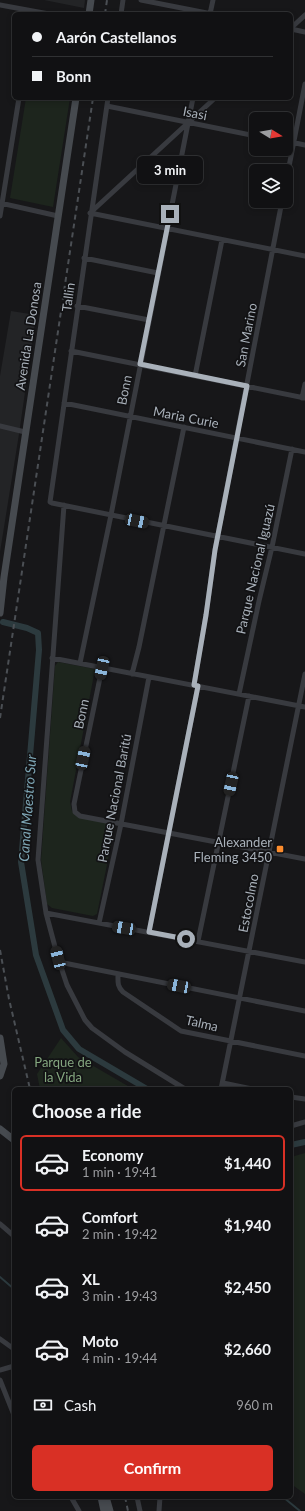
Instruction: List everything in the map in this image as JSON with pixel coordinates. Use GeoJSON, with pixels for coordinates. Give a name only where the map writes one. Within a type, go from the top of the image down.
{"type":"FeatureCollection","features":[{"type":"Feature","properties":{"kind":"main road"},"geometry":{"type":"LineString","coordinates":[[88,12],[91,0]]}},
{"type":"Feature","properties":{"kind":"main road","name":"Avenida La Donosa"},"geometry":{"type":"LineString","coordinates":[[0,613],[25,432],[76,100]]}},
{"type":"Feature","properties":{"kind":"main road","name":"Avenida La Donosa"},"geometry":{"type":"LineString","coordinates":[[0,593],[4,577]]}},
{"type":"Feature","properties":{"kind":"main road"},"geometry":{"type":"LineString","coordinates":[[0,1039],[4,1064],[0,1076]]}},
{"type":"Feature","properties":{"kind":"main road"},"geometry":{"type":"LineString","coordinates":[[0,1129],[12,1138]]}},
{"type":"Feature","properties":{"kind":"main road"},"geometry":{"type":"LineString","coordinates":[[101,1499],[104,1511]]}},
{"type":"Feature","properties":{"kind":"main road"},"geometry":{"type":"LineString","coordinates":[[107,1499],[110,1511]]}},
{"type":"Feature","properties":{"kind":"street"},"geometry":{"type":"LineString","coordinates":[[121,12],[123,0]]}},
{"type":"Feature","properties":{"kind":"street"},"geometry":{"type":"LineString","coordinates":[[141,0],[201,12]]}},
{"type":"Feature","properties":{"kind":"street"},"geometry":{"type":"LineString","coordinates":[[211,12],[213,0]]}},
{"type":"Feature","properties":{"kind":"street"},"geometry":{"type":"LineString","coordinates":[[0,5],[32,12]]}},
{"type":"Feature","properties":{"kind":"street"},"geometry":{"type":"LineString","coordinates":[[293,27],[305,15]]}},
{"type":"Feature","properties":{"kind":"street"},"geometry":{"type":"LineString","coordinates":[[293,29],[305,32]]}},
{"type":"Feature","properties":{"kind":"street"},"geometry":{"type":"LineString","coordinates":[[290,164],[305,84]]}},
{"type":"Feature","properties":{"kind":"street"},"geometry":{"type":"LineString","coordinates":[[0,216],[19,100]]}},
{"type":"Feature","properties":{"kind":"street","name":"Tallin"},"geometry":{"type":"LineString","coordinates":[[64,506],[50,502],[50,499],[90,213],[108,100]]}},
{"type":"Feature","properties":{"kind":"street","name":"Bonn"},"geometry":{"type":"LineString","coordinates":[[80,663],[111,515],[193,100]]}},
{"type":"Feature","properties":{"kind":"street"},"geometry":{"type":"LineString","coordinates":[[90,213],[213,100]]}},
{"type":"Feature","properties":{"kind":"street","name":"Isasi"},"geometry":{"type":"LineString","coordinates":[[107,106],[249,135]]}},
{"type":"Feature","properties":{"kind":"street"},"geometry":{"type":"LineString","coordinates":[[294,143],[305,145]]}},
{"type":"Feature","properties":{"kind":"street"},"geometry":{"type":"LineString","coordinates":[[1,203],[58,216]]}},
{"type":"Feature","properties":{"kind":"street","name":"San Marino"},"geometry":{"type":"LineString","coordinates":[[149,932],[196,686],[218,536],[281,208]]}},
{"type":"Feature","properties":{"kind":"street"},"geometry":{"type":"LineString","coordinates":[[90,213],[305,256]]}},
{"type":"Feature","properties":{"kind":"street"},"geometry":{"type":"LineString","coordinates":[[195,376],[222,240]]}},
{"type":"Feature","properties":{"kind":"street"},"geometry":{"type":"LineString","coordinates":[[84,258],[158,273]]}},
{"type":"Feature","properties":{"kind":"street"},"geometry":{"type":"LineString","coordinates":[[77,306],[149,320]]}},
{"type":"Feature","properties":{"kind":"street"},"geometry":{"type":"LineString","coordinates":[[71,351],[304,398],[305,384]]}},
{"type":"Feature","properties":{"kind":"street","name":"Maria Curie"},"geometry":{"type":"LineString","coordinates":[[64,403],[305,452]]}},
{"type":"Feature","properties":{"kind":"street"},"geometry":{"type":"LineString","coordinates":[[0,426],[25,432]]}},
{"type":"Feature","properties":{"kind":"street"},"geometry":{"type":"LineString","coordinates":[[132,674],[139,647],[184,427]]}},
{"type":"Feature","properties":{"kind":"street","name":"Parque Nacional Iguazú"},"geometry":{"type":"LineString","coordinates":[[239,694],[292,449]]}},
{"type":"Feature","properties":{"kind":"street"},"geometry":{"type":"LineString","coordinates":[[182,1087],[126,1052],[88,1024],[67,985],[59,962],[46,913],[38,860],[64,506],[305,554]]}},
{"type":"Feature","properties":{"kind":"street"},"geometry":{"type":"LineString","coordinates":[[52,658],[305,707]]}},
{"type":"Feature","properties":{"kind":"street","name":"Bonn"},"geometry":{"type":"LineString","coordinates":[[102,668],[74,804],[75,812],[80,816],[120,824]]}},
{"type":"Feature","properties":{"kind":"street","name":"Estocolmo"},"geometry":{"type":"LineString","coordinates":[[222,1087],[305,674]]}},
{"type":"Feature","properties":{"kind":"street","name":"Parque Nacional Baritú"},"geometry":{"type":"LineString","coordinates":[[99,923],[149,677]]}},
{"type":"Feature","properties":{"kind":"street"},"geometry":{"type":"LineString","coordinates":[[198,941],[249,696]]}},
{"type":"Feature","properties":{"kind":"street"},"geometry":{"type":"LineString","coordinates":[[120,824],[305,859]]}},
{"type":"Feature","properties":{"kind":"street"},"geometry":{"type":"LineString","coordinates":[[46,913],[305,962]]}},
{"type":"Feature","properties":{"kind":"street"},"geometry":{"type":"LineString","coordinates":[[59,962],[305,1011]]}},
{"type":"Feature","properties":{"kind":"street","name":"Talma"},"geometry":{"type":"LineString","coordinates":[[118,974],[119,988],[123,992],[176,1029],[305,1056]]}},
{"type":"Feature","properties":{"kind":"street"},"geometry":{"type":"LineString","coordinates":[[223,1083],[242,1087]]}},
{"type":"Feature","properties":{"kind":"street"},"geometry":{"type":"LineString","coordinates":[[293,1097],[305,1100]]}},
{"type":"Feature","properties":{"kind":"street"},"geometry":{"type":"LineString","coordinates":[[293,1125],[305,1122]]}},
{"type":"Feature","properties":{"kind":"street"},"geometry":{"type":"LineString","coordinates":[[0,1224],[12,1233]]}},
{"type":"Feature","properties":{"kind":"street"},"geometry":{"type":"LineString","coordinates":[[0,1339],[12,1348]]}},
{"type":"Feature","properties":{"kind":"street"},"geometry":{"type":"LineString","coordinates":[[0,1370],[12,1367]]}},
{"type":"Feature","properties":{"kind":"street"},"geometry":{"type":"LineString","coordinates":[[0,1380],[12,1410]]}},
{"type":"Feature","properties":{"kind":"street"},"geometry":{"type":"LineString","coordinates":[[72,1499],[79,1511]]}},
{"type":"Feature","properties":{"kind":"street"},"geometry":{"type":"LineString","coordinates":[[137,1499],[140,1511]]}},
{"type":"Feature","properties":{"kind":"street"},"geometry":{"type":"LineString","coordinates":[[159,1511],[160,1499]]}},
{"type":"Feature","properties":{"kind":"shaded area"},"geometry":{"type":"Polygon","coordinates":[[[44,0],[85,0],[84,8],[44,0]]]}},
{"type":"Feature","properties":{"kind":"shaded area"},"geometry":{"type":"Polygon","coordinates":[[[11,311],[36,315],[0,552],[0,376],[11,311]]]}},
{"type":"Feature","properties":{"kind":"green space"},"geometry":{"type":"Polygon","coordinates":[[[26,100],[70,100],[53,207],[10,198],[26,100]]]}},
{"type":"Feature","properties":{"kind":"green space"},"geometry":{"type":"Polygon","coordinates":[[[58,662],[95,669],[70,802],[72,811],[79,817],[115,825],[97,914],[93,916],[52,908],[47,904],[41,860],[55,666],[58,662]]]}},
{"type":"Feature","properties":{"kind":"green space","name":"Parque de la Vida"},"geometry":{"type":"Polygon","coordinates":[[[61,1038],[78,1057],[130,1087],[40,1087],[37,1074],[61,1038]]]}},
{"type":"Feature","properties":{"kind":"green space"},"geometry":{"type":"Polygon","coordinates":[[[305,1153],[305,1494],[293,1485],[293,1156],[305,1153]]]}},
{"type":"Feature","properties":{"kind":"waterway","name":"Canal Maestro Sur"},"geometry":{"type":"LineString","coordinates":[[3,622],[27,628],[38,633],[39,650],[21,862],[36,955],[63,1030],[79,1049],[144,1087]]}},
{"type":"Feature","properties":{"kind":"waterway","name":"Canal Maestro Sur"},"geometry":{"type":"LineString","coordinates":[[293,1145],[305,1142]]}},
{"type":"Feature","properties":{"kind":"waterway"},"geometry":{"type":"LineString","coordinates":[[0,1277],[12,1287]]}},
{"type":"Feature","properties":{"kind":"waterway"},"geometry":{"type":"LineString","coordinates":[[285,1499],[300,1511]]}},
{"type":"Feature","properties":{"kind":"railway"},"geometry":{"type":"LineString","coordinates":[[105,12],[107,0]]}},
{"type":"Feature","properties":{"kind":"railway"},"geometry":{"type":"LineString","coordinates":[[0,718],[93,100]]}},
{"type":"Feature","properties":{"kind":"railway"},"geometry":{"type":"LineString","coordinates":[[0,950],[9,999],[30,1087]]}},
{"type":"Feature","properties":{"kind":"railway"},"geometry":{"type":"LineString","coordinates":[[125,1499],[128,1511]]}},
{"type":"Feature","properties":{"kind":"place","name":"Alexander Fleming 3450"},"geometry":{"type":"Point","coordinates":[280,849]}},
{"type":"Feature","properties":{"kind":"route"},"geometry":{"type":"LineString","coordinates":[[170,214],[140,364],[247,386],[215,550],[194,685],[198,686],[149,932],[186,939]]}}]}
